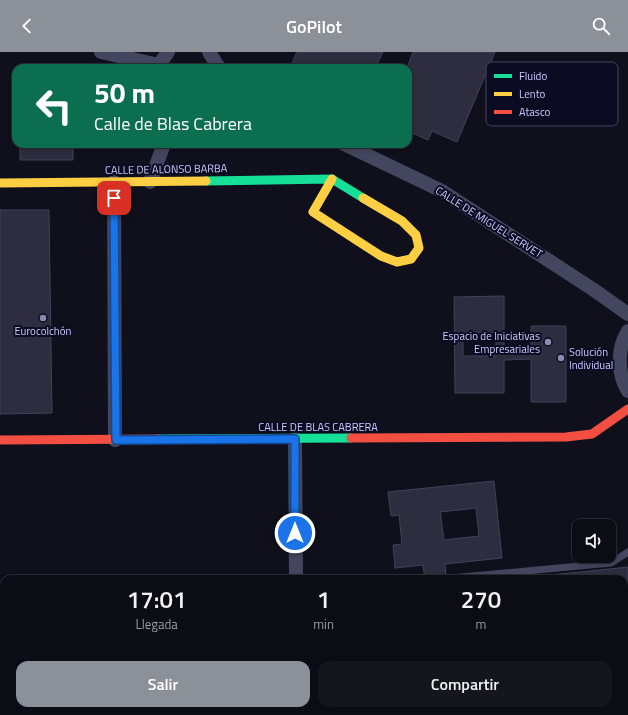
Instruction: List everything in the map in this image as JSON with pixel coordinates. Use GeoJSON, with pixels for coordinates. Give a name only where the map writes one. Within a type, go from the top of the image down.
{"type":"FeatureCollection","features":[{"type":"Feature","properties":{"kind":"street"},"geometry":{"type":"LineString","coordinates":[[101,52],[147,64]]}},
{"type":"Feature","properties":{"kind":"street"},"geometry":{"type":"LineString","coordinates":[[161,64],[168,52]]}},
{"type":"Feature","properties":{"kind":"street"},"geometry":{"type":"LineString","coordinates":[[210,52],[216,64]]}},
{"type":"Feature","properties":{"kind":"street"},"geometry":{"type":"LineString","coordinates":[[150,182],[163,148]]}},
{"type":"Feature","properties":{"kind":"street","name":"CALLE DE MIGUEL SERVET"},"geometry":{"type":"LineString","coordinates":[[352,148],[442,191],[594,290],[628,314]]}},
{"type":"Feature","properties":{"kind":"street"},"geometry":{"type":"LineString","coordinates":[[332,179],[402,221],[416,235],[418,248],[411,259],[397,262],[381,256],[313,212],[332,179]]}},
{"type":"Feature","properties":{"kind":"street","name":"CALLE DE ALONSO BARBA"},"geometry":{"type":"LineString","coordinates":[[0,183],[332,179]]}},
{"type":"Feature","properties":{"kind":"street"},"geometry":{"type":"LineString","coordinates":[[114,182],[116,440]]}},
{"type":"Feature","properties":{"kind":"street"},"geometry":{"type":"LineString","coordinates":[[628,330],[623,338],[619,361],[624,384],[628,390]]}},
{"type":"Feature","properties":{"kind":"street","name":"CALLE DE BLAS CABRERA"},"geometry":{"type":"LineString","coordinates":[[0,440],[566,437],[592,434],[628,409]]}},
{"type":"Feature","properties":{"kind":"street"},"geometry":{"type":"LineString","coordinates":[[295,439],[296,575]]}},
{"type":"Feature","properties":{"kind":"lane"},"geometry":{"type":"LineString","coordinates":[[481,575],[611,562],[628,552]]}},
{"type":"Feature","properties":{"kind":"building"},"geometry":{"type":"Polygon","coordinates":[[[297,52],[383,52],[377,64],[292,64],[297,52]]]}},
{"type":"Feature","properties":{"kind":"building"},"geometry":{"type":"Polygon","coordinates":[[[413,52],[495,52],[491,62],[486,62],[486,73],[457,142],[432,131],[428,140],[412,133],[412,64],[408,64],[413,52]]]}},
{"type":"Feature","properties":{"kind":"building"},"geometry":{"type":"Polygon","coordinates":[[[20,148],[73,148],[73,160],[20,160],[20,148]]]}},
{"type":"Feature","properties":{"kind":"building"},"geometry":{"type":"Polygon","coordinates":[[[0,210],[49,210],[52,413],[0,414],[0,210]]]}},
{"type":"Feature","properties":{"kind":"building","name":"Espacio de Iniciativas Empresariales"},"geometry":{"type":"Polygon","coordinates":[[[504,296],[504,351],[531,350],[531,326],[566,326],[566,402],[531,402],[531,359],[504,360],[504,393],[455,393],[454,297],[504,296]],[[463,333],[463,356],[496,356],[496,333],[463,333]]]}},
{"type":"Feature","properties":{"kind":"building"},"geometry":{"type":"Polygon","coordinates":[[[494,481],[502,558],[445,564],[446,575],[424,575],[423,565],[395,568],[393,545],[402,544],[399,515],[391,516],[388,492],[494,481]],[[476,508],[440,512],[444,540],[479,536],[476,508]]]}},
{"type":"Feature","properties":{"kind":"building"},"geometry":{"type":"Polygon","coordinates":[[[628,567],[628,575],[551,575],[628,567]]]}},
{"type":"Feature","properties":{"kind":"traffic: fast"},"geometry":{"type":"LineString","coordinates":[[206,181],[332,179],[363,198]]}},
{"type":"Feature","properties":{"kind":"traffic: fast"},"geometry":{"type":"LineString","coordinates":[[158,439],[351,438]]}},
{"type":"Feature","properties":{"kind":"traffic: slow"},"geometry":{"type":"LineString","coordinates":[[332,179],[313,212],[381,256],[397,262],[411,259],[419,248],[416,235],[402,221],[363,198]]}},
{"type":"Feature","properties":{"kind":"traffic: slow"},"geometry":{"type":"LineString","coordinates":[[0,183],[206,181]]}},
{"type":"Feature","properties":{"kind":"traffic: jam"},"geometry":{"type":"LineString","coordinates":[[351,438],[566,437],[592,434],[628,409]]}},
{"type":"Feature","properties":{"kind":"traffic: jam"},"geometry":{"type":"LineString","coordinates":[[0,440],[158,439]]}},
{"type":"Feature","properties":{"kind":"place","name":"Eurocolchón"},"geometry":{"type":"Point","coordinates":[43,318]}},
{"type":"Feature","properties":{"kind":"place","name":"Espacio de Iniciativas Empresariales"},"geometry":{"type":"Point","coordinates":[548,342]}},
{"type":"Feature","properties":{"kind":"place","name":"Solución Individual"},"geometry":{"type":"Point","coordinates":[561,358]}},
{"type":"Feature","properties":{"kind":"route"},"geometry":{"type":"LineString","coordinates":[[114,198],[116,440],[295,439],[295,533]]}}]}
